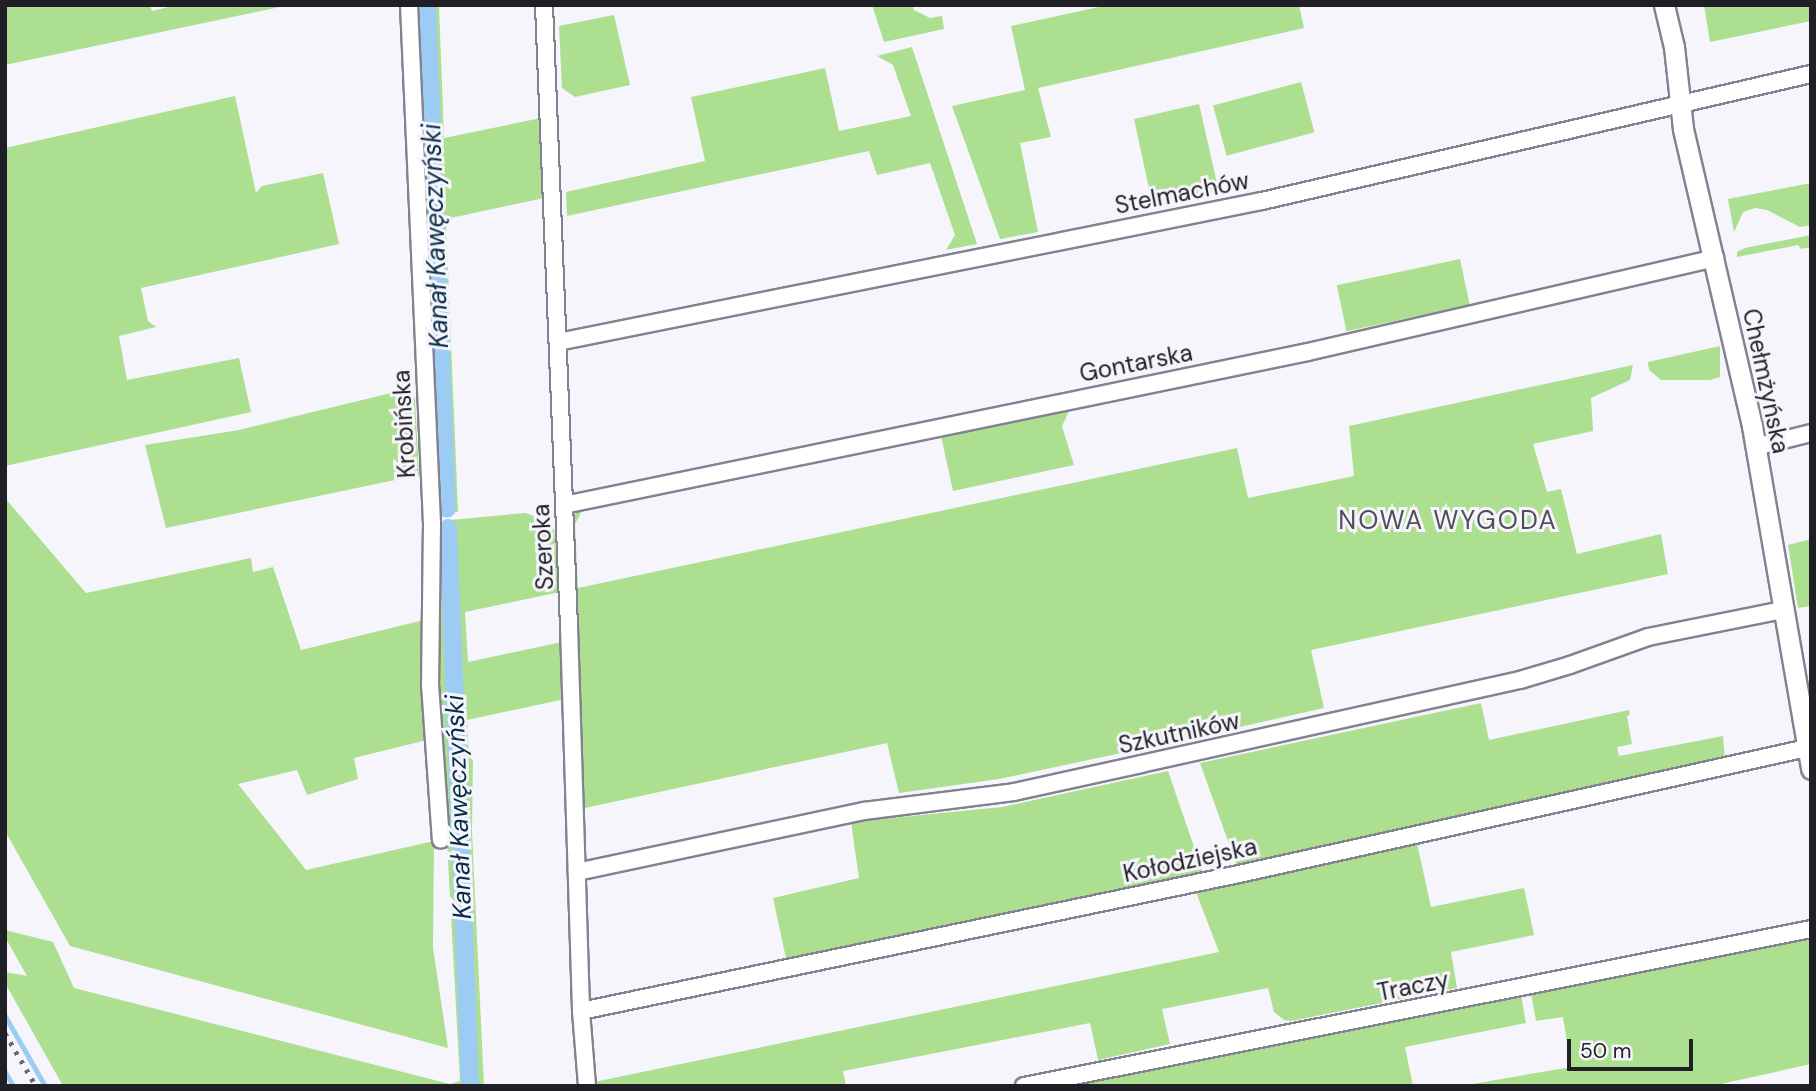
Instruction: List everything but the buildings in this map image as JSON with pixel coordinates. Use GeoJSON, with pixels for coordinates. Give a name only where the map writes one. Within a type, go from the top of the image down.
{"type":"FeatureCollection","features":[{"type":"Feature","properties":{"kind":"street","name":"Krobińska"},"geometry":{"type":"LineString","coordinates":[[408,5],[432,524],[430,684],[441,840]]}},
{"type":"Feature","properties":{"kind":"street","name":"Szeroka"},"geometry":{"type":"LineString","coordinates":[[544,5],[581,1011],[587,1086]]}},
{"type":"Feature","properties":{"kind":"street","name":"Chełmżyńska"},"geometry":{"type":"LineString","coordinates":[[1664,5],[1674,47],[1679,106],[1755,447],[1811,769]]}},
{"type":"Feature","properties":{"kind":"street","name":"Stelmachów"},"geometry":{"type":"LineString","coordinates":[[558,342],[1262,201],[1679,106],[1718,93],[1811,74]]}},
{"type":"Feature","properties":{"kind":"street","name":"Gontarska"},"geometry":{"type":"LineString","coordinates":[[564,505],[1308,352],[1715,258]]}},
{"type":"Feature","properties":{"kind":"street"},"geometry":{"type":"LineString","coordinates":[[1755,447],[1811,433]]}},
{"type":"Feature","properties":{"kind":"street","name":"Szkutników"},"geometry":{"type":"LineString","coordinates":[[577,872],[864,811],[1014,792],[1520,680],[1570,666],[1648,637],[1783,610]]}},
{"type":"Feature","properties":{"kind":"street","name":"Kołodziejska"},"geometry":{"type":"LineString","coordinates":[[581,1011],[1239,874],[1807,748]]}},
{"type":"Feature","properties":{"kind":"street","name":"Traczy"},"geometry":{"type":"LineString","coordinates":[[1024,1086],[1811,929]]}},
{"type":"Feature","properties":{"kind":"green space"},"geometry":{"type":"Polygon","coordinates":[[[5,5],[150,5],[152,11],[177,5],[289,5],[5,65],[5,5]]]}},
{"type":"Feature","properties":{"kind":"green space"},"geometry":{"type":"Polygon","coordinates":[[[415,5],[439,5],[444,138],[541,118],[544,198],[446,219],[458,512],[442,512],[438,502],[415,5]]]}},
{"type":"Feature","properties":{"kind":"green space"},"geometry":{"type":"Polygon","coordinates":[[[872,5],[912,5],[914,10],[930,18],[942,16],[944,29],[884,42],[872,5]]]}},
{"type":"Feature","properties":{"kind":"green space"},"geometry":{"type":"Polygon","coordinates":[[[1108,5],[1299,5],[1304,28],[1038,88],[1051,137],[1020,143],[1038,232],[1000,239],[952,106],[1025,90],[1011,26],[1108,5]]]}},
{"type":"Feature","properties":{"kind":"green space"},"geometry":{"type":"Polygon","coordinates":[[[1704,5],[1811,5],[1811,21],[1710,42],[1704,5]]]}},
{"type":"Feature","properties":{"kind":"green space"},"geometry":{"type":"Polygon","coordinates":[[[614,15],[630,85],[575,97],[562,88],[559,26],[614,15]]]}},
{"type":"Feature","properties":{"kind":"green space"},"geometry":{"type":"Polygon","coordinates":[[[912,47],[977,244],[946,250],[955,235],[930,163],[877,175],[869,151],[567,216],[566,192],[705,161],[691,97],[825,68],[839,131],[911,116],[893,65],[877,56],[912,47]]]}},
{"type":"Feature","properties":{"kind":"green space"},"geometry":{"type":"Polygon","coordinates":[[[1301,82],[1314,132],[1227,156],[1213,106],[1301,82]]]}},
{"type":"Feature","properties":{"kind":"green space"},"geometry":{"type":"Polygon","coordinates":[[[235,96],[256,193],[262,186],[323,173],[339,244],[141,288],[148,321],[156,327],[119,336],[127,380],[239,358],[251,412],[5,466],[5,148],[235,96]]]}},
{"type":"Feature","properties":{"kind":"green space"},"geometry":{"type":"Polygon","coordinates":[[[1199,104],[1217,183],[1210,195],[1153,207],[1134,119],[1199,104]]]}},
{"type":"Feature","properties":{"kind":"green space"},"geometry":{"type":"Polygon","coordinates":[[[1811,183],[1811,225],[1800,227],[1767,210],[1755,208],[1743,212],[1734,232],[1728,199],[1811,183]]]}},
{"type":"Feature","properties":{"kind":"green space"},"geometry":{"type":"Polygon","coordinates":[[[1811,235],[1811,247],[1801,249],[1798,245],[1737,257],[1737,252],[1745,248],[1811,235]]]}},
{"type":"Feature","properties":{"kind":"green space"},"geometry":{"type":"Polygon","coordinates":[[[1460,259],[1470,305],[1347,331],[1337,285],[1460,259]]]}},
{"type":"Feature","properties":{"kind":"green space"},"geometry":{"type":"Polygon","coordinates":[[[1720,346],[1720,377],[1710,380],[1661,380],[1649,370],[1648,362],[1720,346]]]}},
{"type":"Feature","properties":{"kind":"green space"},"geometry":{"type":"Polygon","coordinates":[[[1633,365],[1630,380],[1591,398],[1593,431],[1533,444],[1547,492],[1561,489],[1577,554],[1661,534],[1668,574],[1311,650],[1324,708],[1187,739],[999,779],[899,793],[887,743],[580,809],[571,520],[577,512],[582,511],[575,524],[578,588],[1237,448],[1248,498],[1354,476],[1349,426],[1633,365]]]}},
{"type":"Feature","properties":{"kind":"green space"},"geometry":{"type":"Polygon","coordinates":[[[391,393],[404,393],[415,398],[419,475],[166,528],[145,445],[239,430],[391,393]]]}},
{"type":"Feature","properties":{"kind":"green space"},"geometry":{"type":"Polygon","coordinates":[[[1070,409],[1062,426],[1074,465],[953,491],[941,436],[1070,409]]]}},
{"type":"Feature","properties":{"kind":"green space"},"geometry":{"type":"Polygon","coordinates":[[[5,498],[86,593],[251,558],[253,572],[273,567],[301,650],[424,620],[421,651],[427,740],[354,758],[358,779],[307,795],[297,770],[238,784],[306,870],[434,841],[433,948],[448,1048],[70,946],[5,831],[5,498]]]}},
{"type":"Feature","properties":{"kind":"green space"},"geometry":{"type":"Polygon","coordinates":[[[525,513],[547,520],[554,529],[560,592],[465,612],[468,662],[562,642],[565,699],[467,720],[469,755],[473,756],[472,832],[484,1086],[63,1086],[5,983],[5,972],[27,976],[5,937],[5,930],[53,942],[74,988],[450,1084],[460,1081],[438,676],[440,633],[436,525],[450,520],[525,513]]]}},
{"type":"Feature","properties":{"kind":"green space"},"geometry":{"type":"Polygon","coordinates":[[[1811,539],[1811,606],[1798,608],[1788,545],[1811,539]]]}},
{"type":"Feature","properties":{"kind":"green space"},"geometry":{"type":"Polygon","coordinates":[[[1481,703],[1489,740],[1629,710],[1630,715],[1627,716],[1632,744],[1617,747],[1619,756],[1723,736],[1725,762],[1238,869],[1200,763],[1481,703]]]}},
{"type":"Feature","properties":{"kind":"green space"},"geometry":{"type":"Polygon","coordinates":[[[1168,771],[1204,876],[787,963],[773,898],[859,878],[851,822],[1002,807],[1168,771]]]}},
{"type":"Feature","properties":{"kind":"green space"},"geometry":{"type":"Polygon","coordinates":[[[1416,839],[1431,907],[1524,888],[1534,935],[1451,952],[1457,988],[1291,1021],[1284,1020],[1274,1012],[1268,988],[1162,1009],[1170,1044],[1098,1060],[1090,1023],[843,1071],[846,1086],[597,1086],[594,1082],[1219,952],[1194,887],[1416,839]]]}},
{"type":"Feature","properties":{"kind":"green space"},"geometry":{"type":"Polygon","coordinates":[[[1811,939],[1811,1064],[1712,1086],[1461,1086],[1571,1067],[1563,1017],[1536,1021],[1531,994],[1811,939]]]}},
{"type":"Feature","properties":{"kind":"green space"},"geometry":{"type":"Polygon","coordinates":[[[1521,995],[1526,1023],[1405,1047],[1413,1086],[1070,1086],[1521,995]]]}},
{"type":"Feature","properties":{"kind":"waterway","name":"Kanał Kawęczyński"},"geometry":{"type":"LineString","coordinates":[[427,5],[447,509]]}},
{"type":"Feature","properties":{"kind":"waterway","name":"Kanał Kawęczyński"},"geometry":{"type":"LineString","coordinates":[[448,528],[470,1086]]}},
{"type":"Feature","properties":{"kind":"waterway"},"geometry":{"type":"LineString","coordinates":[[5,1016],[45,1086]]}},
{"type":"Feature","properties":{"kind":"waterway"},"geometry":{"type":"LineString","coordinates":[[5,1072],[13,1086]]}},
{"type":"Feature","properties":{"kind":"railway"},"geometry":{"type":"LineString","coordinates":[[5,1033],[36,1086]]}},
{"type":"Feature","properties":{"kind":"district","name":"NOWA WYGODA"},"geometry":{"type":"Point","coordinates":[1448,521]}}]}
